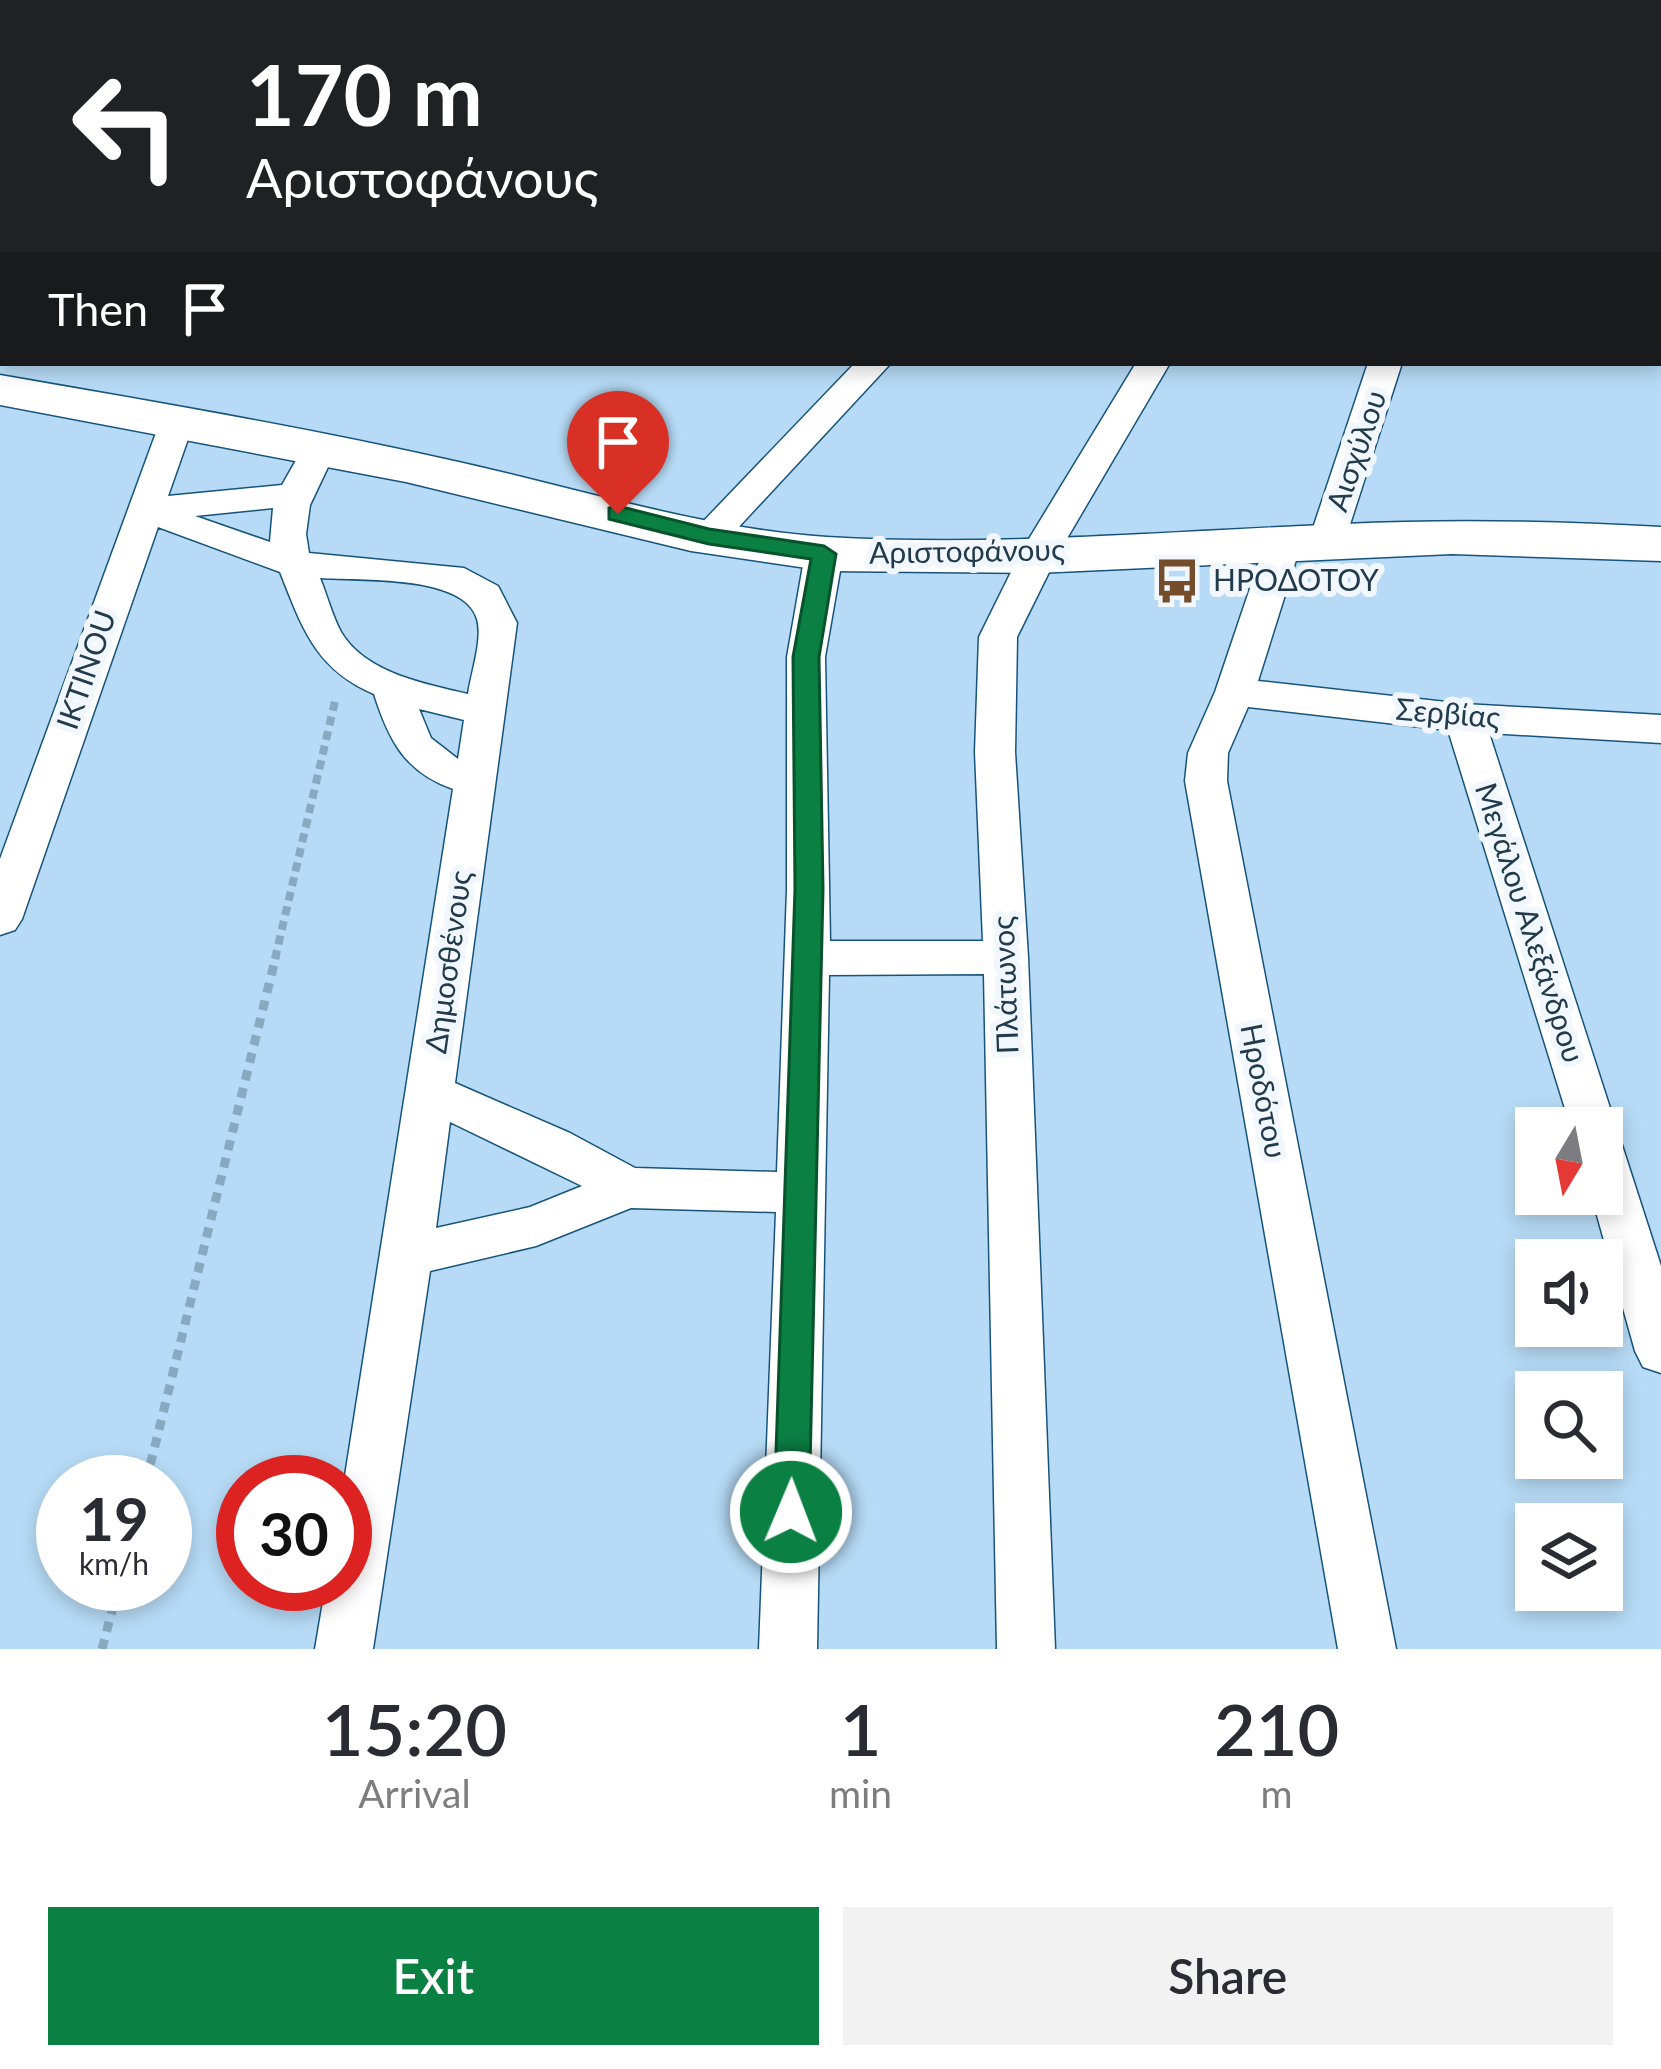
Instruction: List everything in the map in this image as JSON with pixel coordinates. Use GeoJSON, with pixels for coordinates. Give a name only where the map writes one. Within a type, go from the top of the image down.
{"type":"FeatureCollection","features":[{"type":"Feature","properties":{"kind":"street"},"geometry":{"type":"LineString","coordinates":[[709,537],[871,366]]}},
{"type":"Feature","properties":{"kind":"street","name":"Πλάτωνος"},"geometry":{"type":"LineString","coordinates":[[1026,1649],[1006,957],[995,752],[998,637],[1040,552],[1152,366]]}},
{"type":"Feature","properties":{"kind":"street","name":"Αισχύλου"},"geometry":{"type":"LineString","coordinates":[[1305,541],[1384,366]]}},
{"type":"Feature","properties":{"kind":"street","name":"Αριστοφάνους"},"geometry":{"type":"LineString","coordinates":[[0,391],[177,422],[307,471],[824,554],[1040,552],[1390,537],[1661,544]]}},
{"type":"Feature","properties":{"kind":"street","name":"IKTINOU"},"geometry":{"type":"LineString","coordinates":[[0,919],[177,422]]}},
{"type":"Feature","properties":{"kind":"street"},"geometry":{"type":"LineString","coordinates":[[144,510],[307,471]]}},
{"type":"Feature","properties":{"kind":"street"},"geometry":{"type":"LineString","coordinates":[[307,471],[284,542],[332,648],[391,686],[486,712]]}},
{"type":"Feature","properties":{"kind":"street","name":"Δημοσθένους"},"geometry":{"type":"LineString","coordinates":[[144,510],[295,564],[451,576],[485,595],[498,623],[407,1256],[344,1649]]}},
{"type":"Feature","properties":{"kind":"street","name":"Ηροδότου"},"geometry":{"type":"LineString","coordinates":[[1305,541],[1208,753],[1206,781],[1367,1649]]}},
{"type":"Feature","properties":{"kind":"street"},"geometry":{"type":"LineString","coordinates":[[788,1649],[806,958],[806,657],[824,554]]}},
{"type":"Feature","properties":{"kind":"street"},"geometry":{"type":"LineString","coordinates":[[391,686],[410,741],[423,760],[475,781]]}},
{"type":"Feature","properties":{"kind":"street","name":"Σερβίας"},"geometry":{"type":"LineString","coordinates":[[1235,692],[1464,718],[1661,729]]}},
{"type":"Feature","properties":{"kind":"street","name":"Μεγάλου Αλεξάνδρου"},"geometry":{"type":"LineString","coordinates":[[1464,718],[1588,1107]]}},
{"type":"Feature","properties":{"kind":"street"},"geometry":{"type":"LineString","coordinates":[[806,958],[1006,957]]}},
{"type":"Feature","properties":{"kind":"street"},"geometry":{"type":"LineString","coordinates":[[430,1092],[628,1188]]}},
{"type":"Feature","properties":{"kind":"street"},"geometry":{"type":"LineString","coordinates":[[407,1256],[536,1226],[628,1188],[799,1192]]}},
{"type":"Feature","properties":{"kind":"street"},"geometry":{"type":"LineString","coordinates":[[1621,1215],[1661,1352]]}},
{"type":"Feature","properties":{"kind":"path"},"geometry":{"type":"LineString","coordinates":[[153,1455],[323,760],[338,688],[332,648]]}},
{"type":"Feature","properties":{"kind":"path"},"geometry":{"type":"LineString","coordinates":[[102,1649],[112,1611]]}},
{"type":"Feature","properties":{"kind":"place","name":"ΗΡΟΔΟΤΟΥ"},"geometry":{"type":"Point","coordinates":[1177,581]}},
{"type":"Feature","properties":{"kind":"route"},"geometry":{"type":"LineString","coordinates":[[618,514],[709,537],[824,554],[806,657],[809,889],[791,1512]]}}]}
